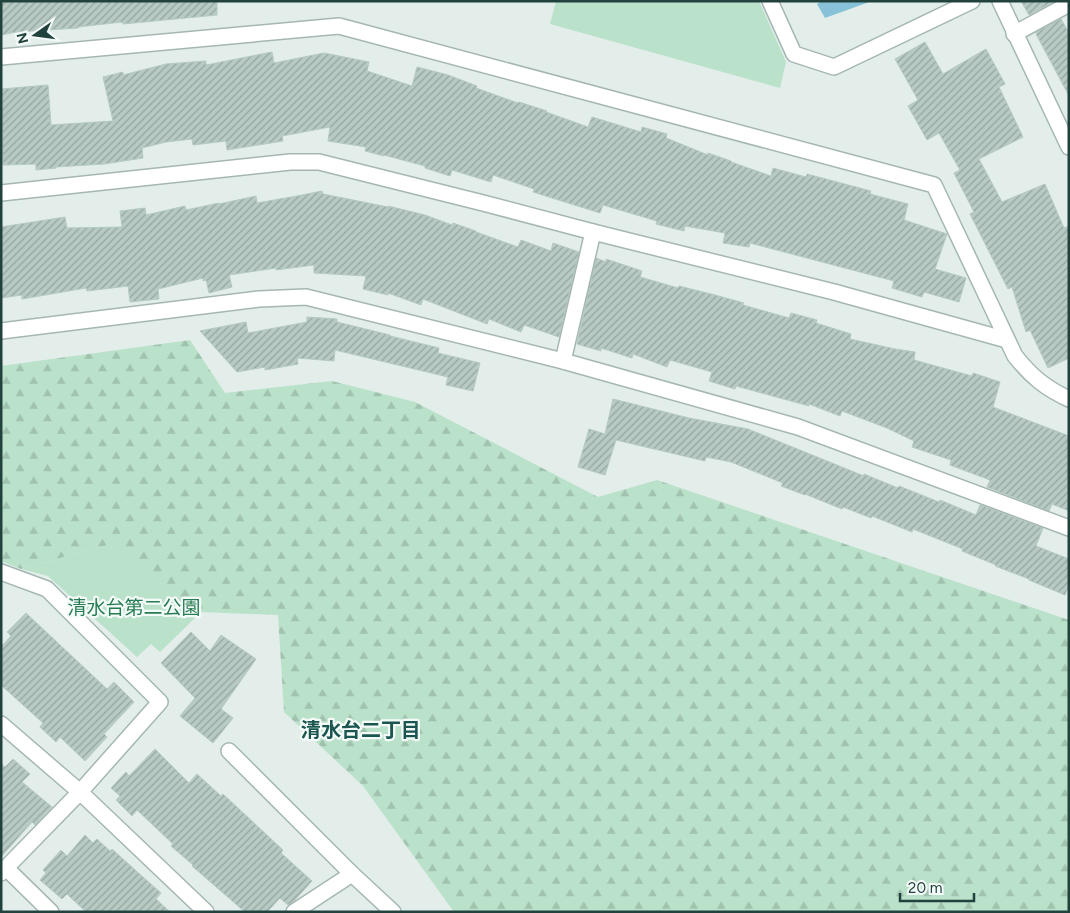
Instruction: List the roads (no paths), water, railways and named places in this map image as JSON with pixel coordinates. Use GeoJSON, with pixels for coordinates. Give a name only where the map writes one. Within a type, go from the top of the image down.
{"type":"FeatureCollection","features":[{"type":"Feature","properties":{"kind":"street"},"geometry":{"type":"LineString","coordinates":[[770,1],[794,54],[834,67],[972,1]]}},
{"type":"Feature","properties":{"kind":"street"},"geometry":{"type":"LineString","coordinates":[[1000,1],[1069,147]]}},
{"type":"Feature","properties":{"kind":"street"},"geometry":{"type":"LineString","coordinates":[[1014,34],[1069,4]]}},
{"type":"Feature","properties":{"kind":"street"},"geometry":{"type":"LineString","coordinates":[[1,57],[339,26],[934,185],[1015,356],[1040,383],[1069,398]]}},
{"type":"Feature","properties":{"kind":"street"},"geometry":{"type":"LineString","coordinates":[[1,193],[290,162],[319,162],[834,292],[1006,340]]}},
{"type":"Feature","properties":{"kind":"street"},"geometry":{"type":"LineString","coordinates":[[563,361],[593,232]]}},
{"type":"Feature","properties":{"kind":"street"},"geometry":{"type":"LineString","coordinates":[[1,331],[259,299],[306,297],[563,361],[798,427],[1069,528]]}},
{"type":"Feature","properties":{"kind":"street"},"geometry":{"type":"LineString","coordinates":[[1,572],[47,589],[160,702],[80,792],[4,870],[51,912]]}},
{"type":"Feature","properties":{"kind":"street"},"geometry":{"type":"LineString","coordinates":[[2,725],[80,792],[206,912]]}},
{"type":"Feature","properties":{"kind":"street"},"geometry":{"type":"LineString","coordinates":[[230,751],[352,874],[393,912]]}},
{"type":"Feature","properties":{"kind":"street"},"geometry":{"type":"LineString","coordinates":[[294,912],[352,874]]}},
{"type":"Feature","properties":{"kind":"water"},"geometry":{"type":"Polygon","coordinates":[[[822,1],[872,1],[825,18],[817,4],[822,1]]]}},
{"type":"Feature","properties":{"kind":"district","name":"清水台二丁目"},"geometry":{"type":"Point","coordinates":[361,730]}},
{"type":"Feature","properties":{"kind":"park label","name":"清水台第二公園"},"geometry":{"type":"Point","coordinates":[134,607]}}]}
